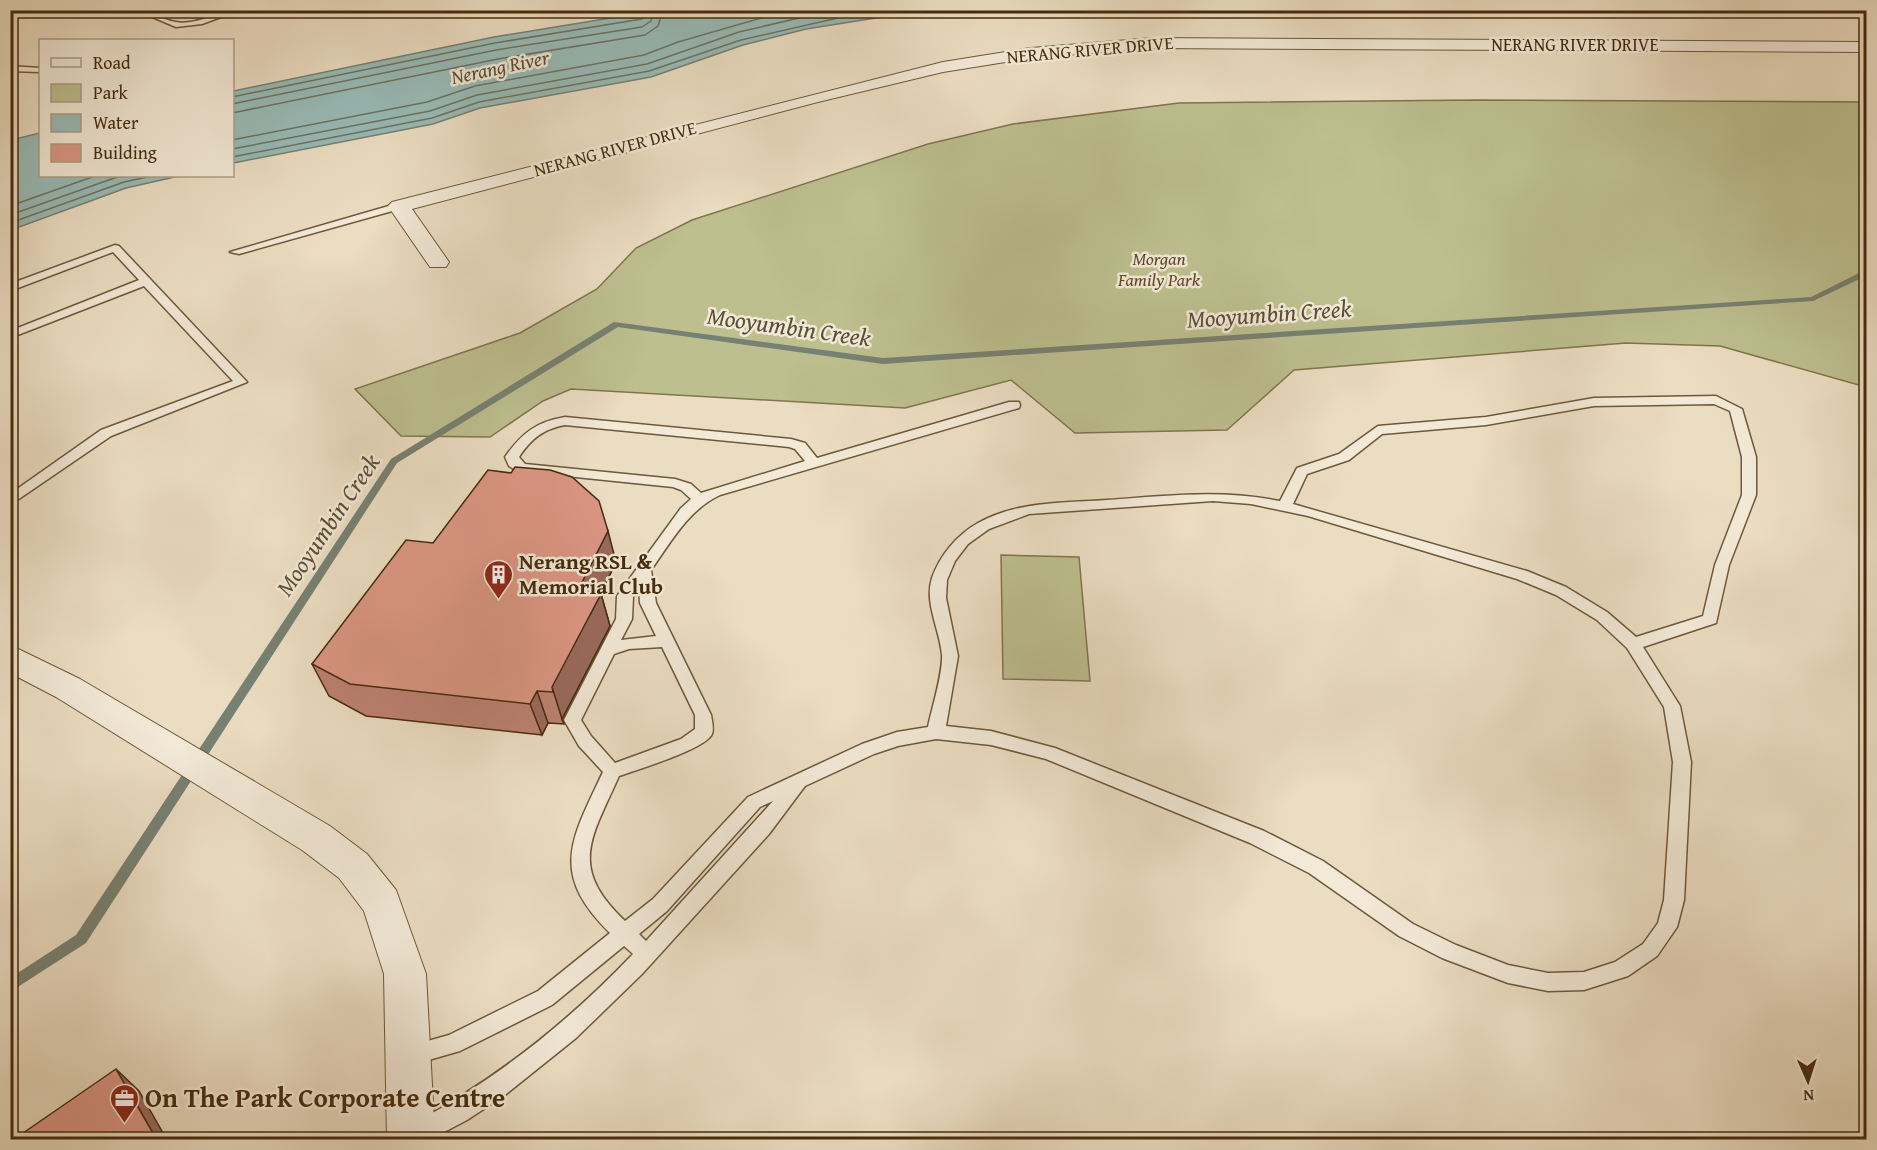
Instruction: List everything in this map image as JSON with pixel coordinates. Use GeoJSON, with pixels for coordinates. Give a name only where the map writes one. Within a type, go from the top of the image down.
{"type":"FeatureCollection","features":[{"type":"Feature","properties":{"kind":"street","name":"NERANG RIVER DRIVE"},"geometry":{"type":"LineString","coordinates":[[399,206],[826,95],[942,67],[1030,52],[1153,43],[1866,47]]}},
{"type":"Feature","properties":{"kind":"street"},"geometry":{"type":"LineString","coordinates":[[399,206],[438,262]]}},
{"type":"Feature","properties":{"kind":"street"},"geometry":{"type":"LineString","coordinates":[[10,657],[68,688],[316,838],[353,866],[382,903],[405,974],[410,1055],[411,1138]]}},
{"type":"Feature","properties":{"kind":"lane"},"geometry":{"type":"LineString","coordinates":[[139,10],[176,24],[199,22],[237,10]]}},
{"type":"Feature","properties":{"kind":"lane"},"geometry":{"type":"LineString","coordinates":[[10,68],[39,70]]}},
{"type":"Feature","properties":{"kind":"lane"},"geometry":{"type":"LineString","coordinates":[[236,252],[399,206]]}},
{"type":"Feature","properties":{"kind":"lane"},"geometry":{"type":"LineString","coordinates":[[10,288],[115,248],[241,382],[106,433],[10,501]]}},
{"type":"Feature","properties":{"kind":"lane"},"geometry":{"type":"LineString","coordinates":[[10,334],[147,281]]}},
{"type":"Feature","properties":{"kind":"lane"},"geometry":{"type":"LineString","coordinates":[[1285,506],[1302,471],[1344,458],[1378,430],[1486,421],[1594,402],[1716,400],[1736,409],[1749,457],[1749,495],[1722,565],[1710,618],[1633,644]]}},
{"type":"Feature","properties":{"kind":"lane"},"geometry":{"type":"LineString","coordinates":[[612,771],[585,741],[572,720],[624,619],[625,596],[686,512],[700,499],[715,492],[1014,405]]}},
{"type":"Feature","properties":{"kind":"lane"},"geometry":{"type":"LineString","coordinates":[[700,499],[687,488],[675,483],[508,466],[528,433],[540,426],[565,421],[791,443],[800,446],[814,463]]}},
{"type":"Feature","properties":{"kind":"lane"},"geometry":{"type":"LineString","coordinates":[[410,1055],[452,1044],[545,998],[660,905],[754,802],[878,745],[936,732],[991,738],[1049,753],[1257,837],[1316,867],[1406,930],[1449,952],[1508,974],[1548,982],[1584,981],[1621,969],[1650,950],[1668,927],[1674,900],[1682,762],[1672,706],[1633,644],[1602,616],[1560,591],[1522,575],[1430,546],[1285,506],[1213,497],[1072,506],[1027,510],[984,526],[963,541],[948,560],[939,580],[938,598],[950,656],[936,732]]}},
{"type":"Feature","properties":{"kind":"lane"},"geometry":{"type":"LineString","coordinates":[[644,570],[648,603],[703,715],[704,732],[687,744],[612,771],[579,858],[582,881],[609,920],[647,954]]}},
{"type":"Feature","properties":{"kind":"lane"},"geometry":{"type":"LineString","coordinates":[[607,650],[629,643],[668,641]]}},
{"type":"Feature","properties":{"kind":"lane"},"geometry":{"type":"LineString","coordinates":[[411,1138],[459,1114],[570,1031],[647,954],[778,811],[800,780]]}},
{"type":"Feature","properties":{"kind":"green space","name":"Morgan Family Park"},"geometry":{"type":"Polygon","coordinates":[[[1476,100],[1866,102],[1866,387],[1720,346],[1626,343],[1294,370],[1227,430],[1075,433],[1011,380],[905,408],[571,389],[543,401],[490,437],[401,436],[355,389],[520,333],[597,289],[636,248],[692,220],[928,144],[1013,124],[1179,103],[1476,100]]]}},
{"type":"Feature","properties":{"kind":"green space"},"geometry":{"type":"Polygon","coordinates":[[[1001,555],[1079,557],[1090,681],[1003,679],[1001,555]]]}},
{"type":"Feature","properties":{"kind":"water","name":"Nerang River"},"geometry":{"type":"Polygon","coordinates":[[[653,11],[920,11],[806,29],[743,45],[651,77],[480,108],[433,124],[234,163],[234,91],[494,37],[653,11]]]}},
{"type":"Feature","properties":{"kind":"water"},"geometry":{"type":"Polygon","coordinates":[[[39,133],[39,177],[175,177],[126,188],[11,230],[11,140],[39,133]]]}},
{"type":"Feature","properties":{"kind":"building","name":"Nerang RSL & Memorial Club"},"geometry":{"type":"Polygon","coordinates":[[[515,467],[550,470],[572,477],[599,501],[608,531],[577,592],[601,594],[552,687],[553,692],[537,691],[530,704],[350,684],[312,664],[406,540],[433,543],[488,470],[511,473],[515,467]]]}},
{"type":"Feature","properties":{"kind":"building"},"geometry":{"type":"Polygon","coordinates":[[[116,1069],[157,1140],[13,1140],[116,1069]]]}},
{"type":"Feature","properties":{"kind":"waterway","name":"Mooyumbin Creek"},"geometry":{"type":"LineString","coordinates":[[10,986],[81,939],[394,461],[617,324],[883,361],[1813,299],[1866,273]]}},
{"type":"Feature","properties":{"kind":"place","name":"Nerang RSL & Memorial Club"},"geometry":{"type":"Point","coordinates":[498,600]}},
{"type":"Feature","properties":{"kind":"place","name":"On The Park Corporate Centre"},"geometry":{"type":"Point","coordinates":[124,1124]}}]}
